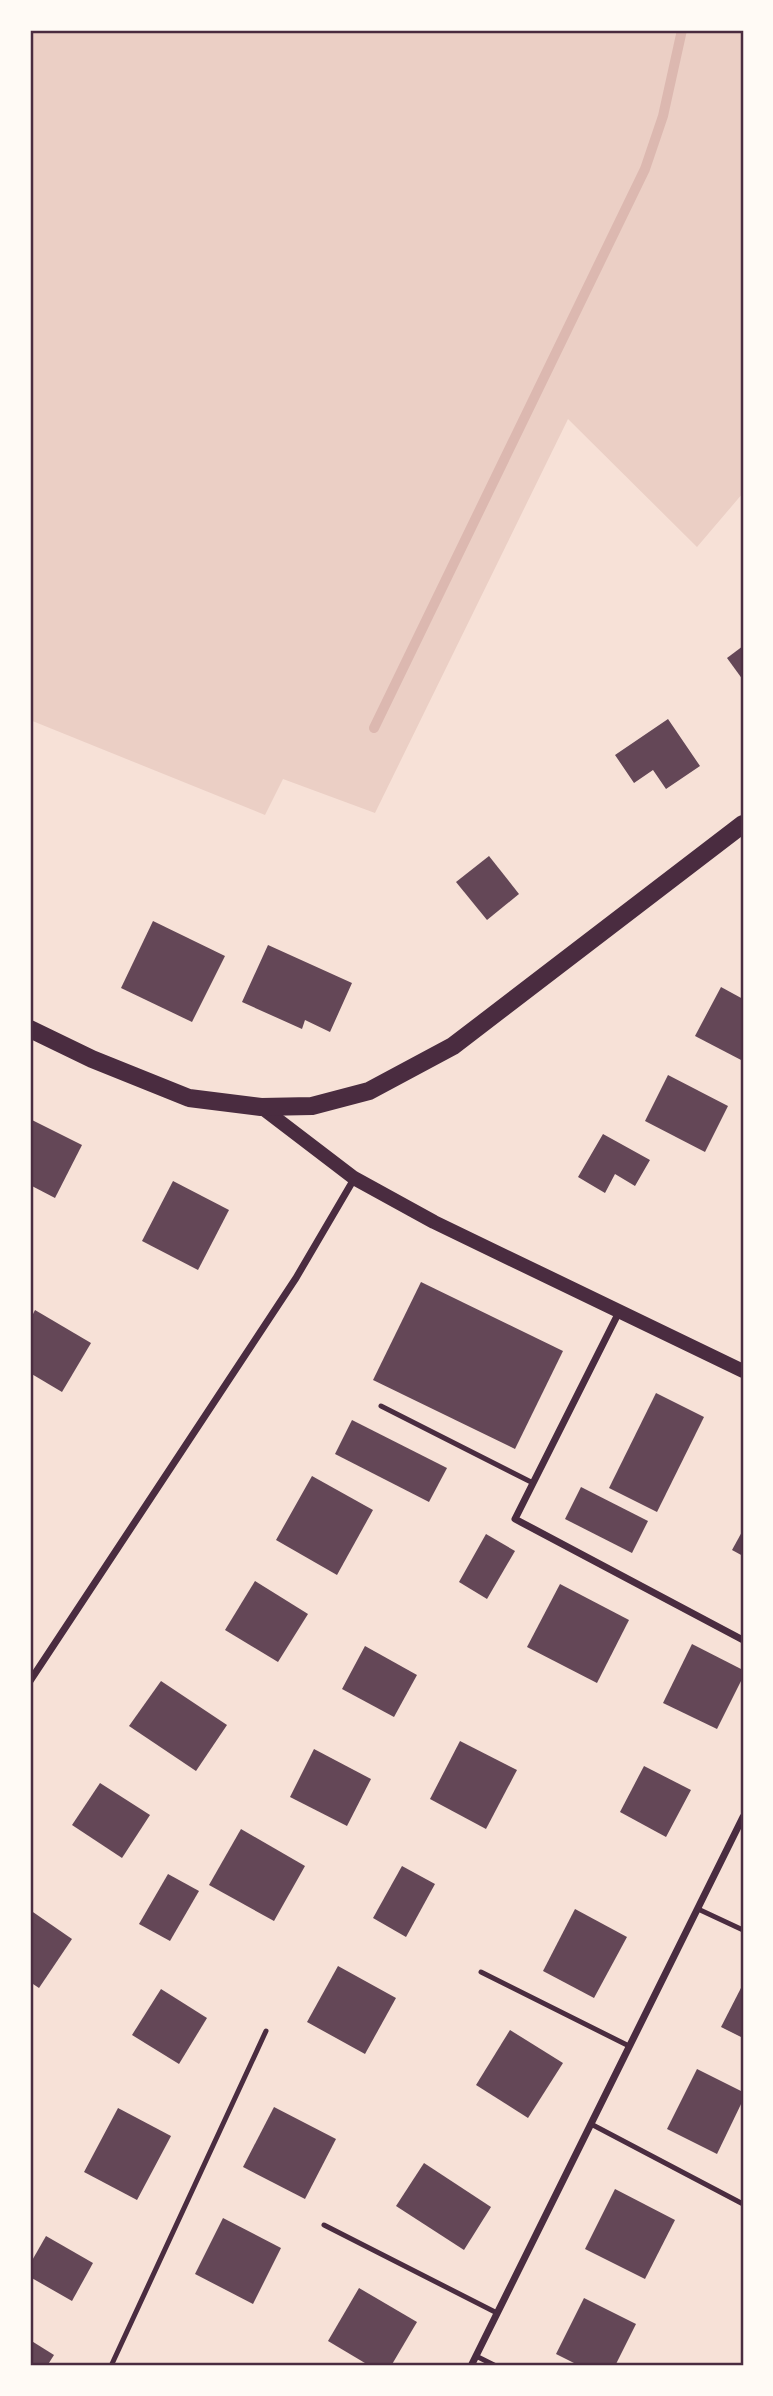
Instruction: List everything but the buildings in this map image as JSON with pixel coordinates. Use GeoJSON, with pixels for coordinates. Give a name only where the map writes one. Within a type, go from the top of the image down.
{"type":"FeatureCollection","features":[{"type":"Feature","properties":{"kind":"main road"},"geometry":{"type":"LineString","coordinates":[[30,1029],[92,1059],[189,1098],[261,1107],[312,1106],[369,1091],[453,1046],[743,824]]}},
{"type":"Feature","properties":{"kind":"main road"},"geometry":{"type":"LineString","coordinates":[[261,1107],[354,1178],[434,1222],[743,1371]]}},
{"type":"Feature","properties":{"kind":"street"},"geometry":{"type":"LineString","coordinates":[[30,1681],[296,1278],[354,1178]]}},
{"type":"Feature","properties":{"kind":"street"},"geometry":{"type":"LineString","coordinates":[[620,1311],[516,1520],[743,1640]]}},
{"type":"Feature","properties":{"kind":"street"},"geometry":{"type":"LineString","coordinates":[[471,2366],[743,1817]]}},
{"type":"Feature","properties":{"kind":"lane"},"geometry":{"type":"LineString","coordinates":[[380,1406],[533,1483]]}},
{"type":"Feature","properties":{"kind":"lane"},"geometry":{"type":"LineString","coordinates":[[698,1909],[743,1930]]}},
{"type":"Feature","properties":{"kind":"lane"},"geometry":{"type":"LineString","coordinates":[[481,1972],[629,2046]]}},
{"type":"Feature","properties":{"kind":"lane"},"geometry":{"type":"LineString","coordinates":[[111,2366],[267,2031]]}},
{"type":"Feature","properties":{"kind":"lane"},"geometry":{"type":"LineString","coordinates":[[591,2124],[743,2204]]}},
{"type":"Feature","properties":{"kind":"lane"},"geometry":{"type":"LineString","coordinates":[[324,2225],[497,2313]]}},
{"type":"Feature","properties":{"kind":"lane"},"geometry":{"type":"LineString","coordinates":[[476,2356],[496,2366]]}},
{"type":"Feature","properties":{"kind":"shaded area"},"geometry":{"type":"Polygon","coordinates":[[[30,30],[743,30],[743,493],[697,547],[568,419],[375,813],[283,779],[265,815],[30,720],[30,30]]]}},
{"type":"Feature","properties":{"kind":"waterway"},"geometry":{"type":"LineString","coordinates":[[374,728],[645,169],[663,116],[682,30]]}}]}
